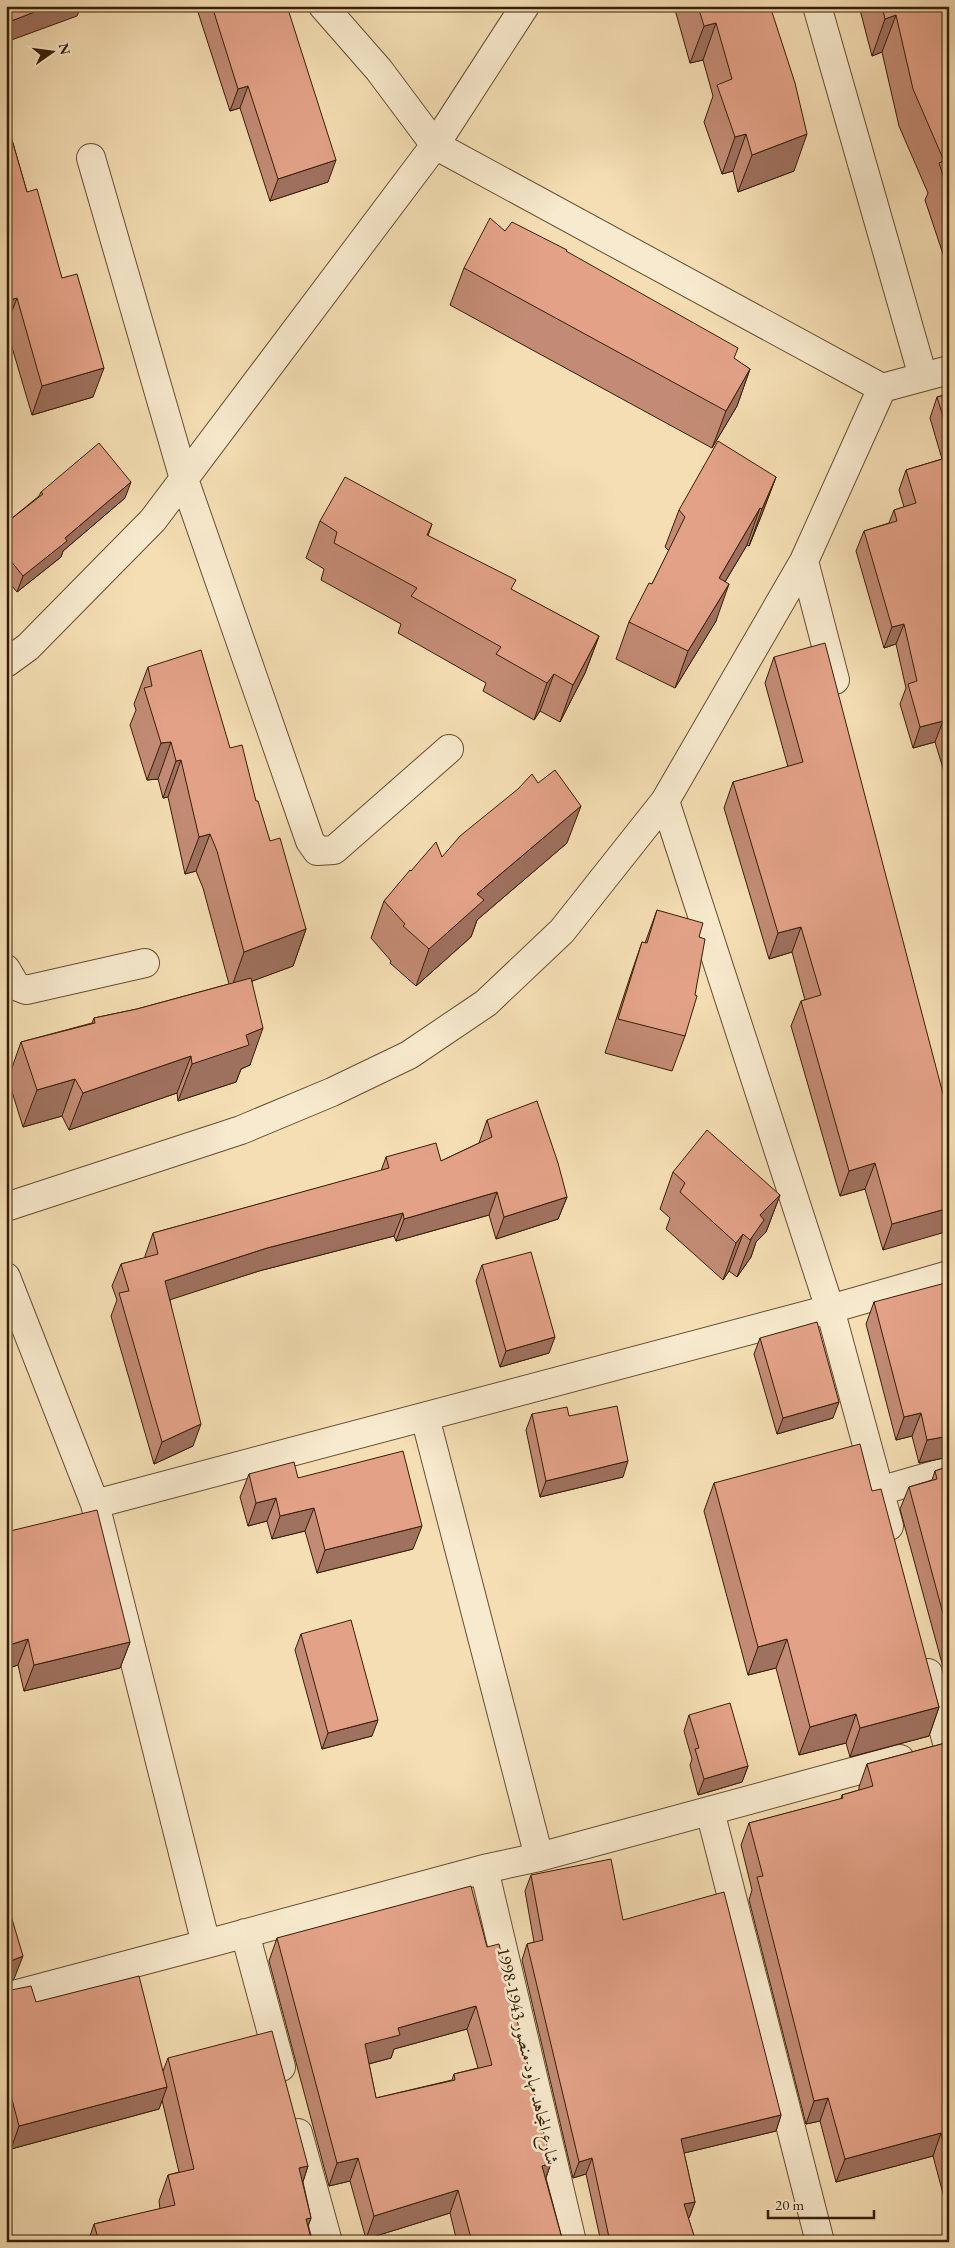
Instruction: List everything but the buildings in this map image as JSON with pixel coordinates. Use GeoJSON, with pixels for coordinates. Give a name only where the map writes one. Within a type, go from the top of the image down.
{"type":"FeatureCollection","features":[{"type":"Feature","properties":{"kind":"street"},"geometry":{"type":"LineString","coordinates":[[323,6],[379,70],[435,145],[882,388],[949,370]]}},
{"type":"Feature","properties":{"kind":"street"},"geometry":{"type":"LineString","coordinates":[[6,663],[28,647],[153,520],[435,145],[525,6]]}},
{"type":"Feature","properties":{"kind":"street"},"geometry":{"type":"LineString","coordinates":[[817,6],[923,377]]}},
{"type":"Feature","properties":{"kind":"street"},"geometry":{"type":"LineString","coordinates":[[91,158],[184,479],[310,841],[318,850],[334,850],[449,749]]}},
{"type":"Feature","properties":{"kind":"street"},"geometry":{"type":"LineString","coordinates":[[6,1207],[241,1130],[332,1092],[409,1055],[486,1003],[562,931],[665,801],[804,561],[882,388]]}},
{"type":"Feature","properties":{"kind":"street"},"geometry":{"type":"LineString","coordinates":[[804,561],[841,704]]}},
{"type":"Feature","properties":{"kind":"street"},"geometry":{"type":"LineString","coordinates":[[665,801],[830,1309],[895,1548]]}},
{"type":"Feature","properties":{"kind":"street"},"geometry":{"type":"LineString","coordinates":[[6,969],[16,986],[26,990],[145,963]]}},
{"type":"Feature","properties":{"kind":"street"},"geometry":{"type":"LineString","coordinates":[[95,1504],[830,1309],[949,1275]]}},
{"type":"Feature","properties":{"kind":"street"},"geometry":{"type":"LineString","coordinates":[[6,1276],[95,1504],[206,1944]]}},
{"type":"Feature","properties":{"kind":"street"},"geometry":{"type":"LineString","coordinates":[[425,1417],[539,1857]]}},
{"type":"Feature","properties":{"kind":"street"},"geometry":{"type":"LineString","coordinates":[[879,1491],[949,1471]]}},
{"type":"Feature","properties":{"kind":"street"},"geometry":{"type":"LineString","coordinates":[[6,1998],[484,1869],[539,1857],[948,1748],[923,1652]]}},
{"type":"Feature","properties":{"kind":"street"},"geometry":{"type":"LineString","coordinates":[[710,1811],[820,2242]]}},
{"type":"Feature","properties":{"kind":"street","name":"شارع المجاهد مهاود منصور 1943-1998"},"geometry":{"type":"LineString","coordinates":[[484,1869],[572,2242]]}},
{"type":"Feature","properties":{"kind":"street"},"geometry":{"type":"LineString","coordinates":[[245,1933],[328,2242]]}}]}
